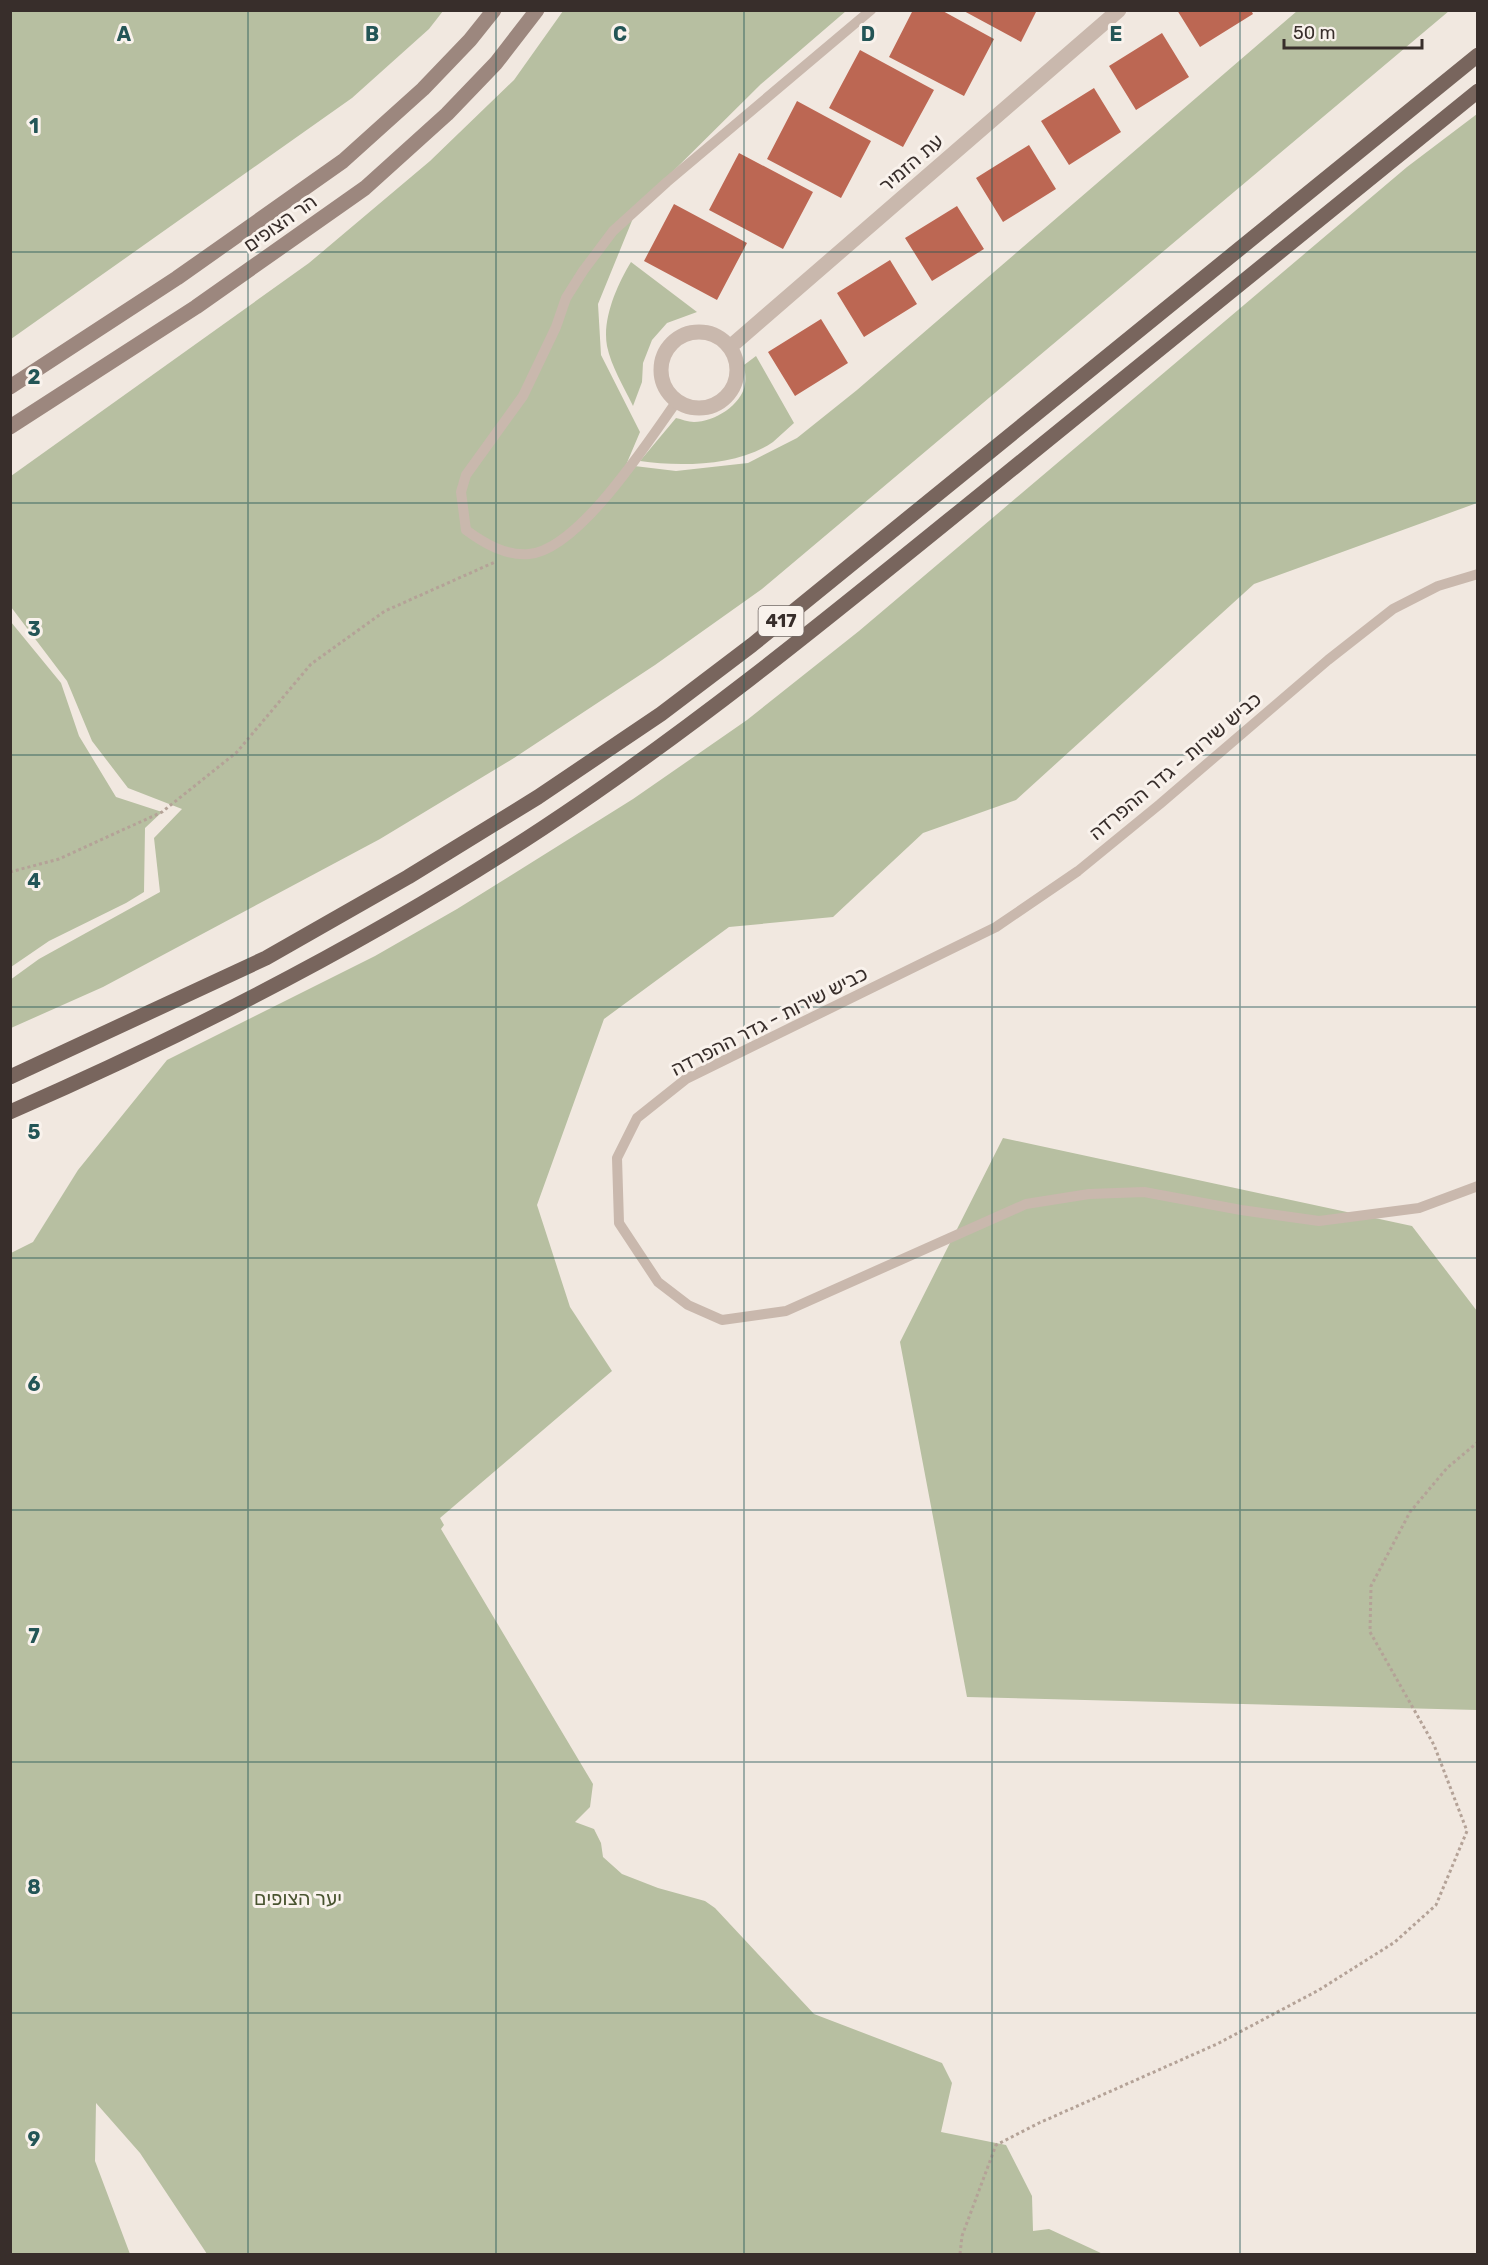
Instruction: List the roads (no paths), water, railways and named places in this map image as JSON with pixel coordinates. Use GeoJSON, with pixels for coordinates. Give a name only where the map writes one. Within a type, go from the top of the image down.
{"type":"FeatureCollection","features":[{"type":"Feature","properties":{"kind":"main road","name":"הר הצופים"},"geometry":{"type":"LineString","coordinates":[[10,387],[177,278],[343,161],[423,89],[470,40],[494,10]]}},
{"type":"Feature","properties":{"kind":"main road","name":"הר הצופים"},"geometry":{"type":"LineString","coordinates":[[10,427],[196,307],[365,188],[447,114],[496,63],[537,10]]}},
{"type":"Feature","properties":{"kind":"main road","name":"417"},"geometry":{"type":"LineString","coordinates":[[10,1077],[266,958],[428,865],[538,796],[661,714],[752,645],[1478,55]]}},
{"type":"Feature","properties":{"kind":"main road","name":"417"},"geometry":{"type":"LineString","coordinates":[[10,1112],[181,1035],[301,972],[422,903],[540,831],[606,786],[794,645],[1478,91]]}},
{"type":"Feature","properties":{"kind":"street","name":"עת הזמיר"},"geometry":{"type":"LineString","coordinates":[[730,347],[1119,10]]}},
{"type":"Feature","properties":{"kind":"street"},"geometry":{"type":"LineString","coordinates":[[701,332],[708,332],[720,338],[730,347],[737,367],[736,380],[726,397],[715,405],[702,408],[677,401],[667,391],[661,374],[664,354],[671,343],[682,335],[701,332]]}},
{"type":"Feature","properties":{"kind":"lane"},"geometry":{"type":"LineString","coordinates":[[677,401],[617,482],[579,527],[550,548],[531,554],[513,554],[484,544],[466,531],[461,492],[466,475],[523,396],[566,298],[583,271],[614,231],[667,182],[871,10]]}},
{"type":"Feature","properties":{"kind":"lane","name":"כביש שירות - גדר ההפרדה"},"geometry":{"type":"LineString","coordinates":[[1478,574],[1438,586],[1393,609],[1328,660],[1078,871],[996,927],[686,1079],[637,1118],[617,1158],[618,1223],[658,1282],[688,1305],[722,1320],[786,1311],[1026,1204],[1089,1194],[1144,1192],[1241,1210],[1319,1221],[1419,1208],[1478,1186]]}},
{"type":"Feature","properties":{"kind":"park label","name":"יער הצופים"},"geometry":{"type":"Point","coordinates":[298,1898]}}]}
